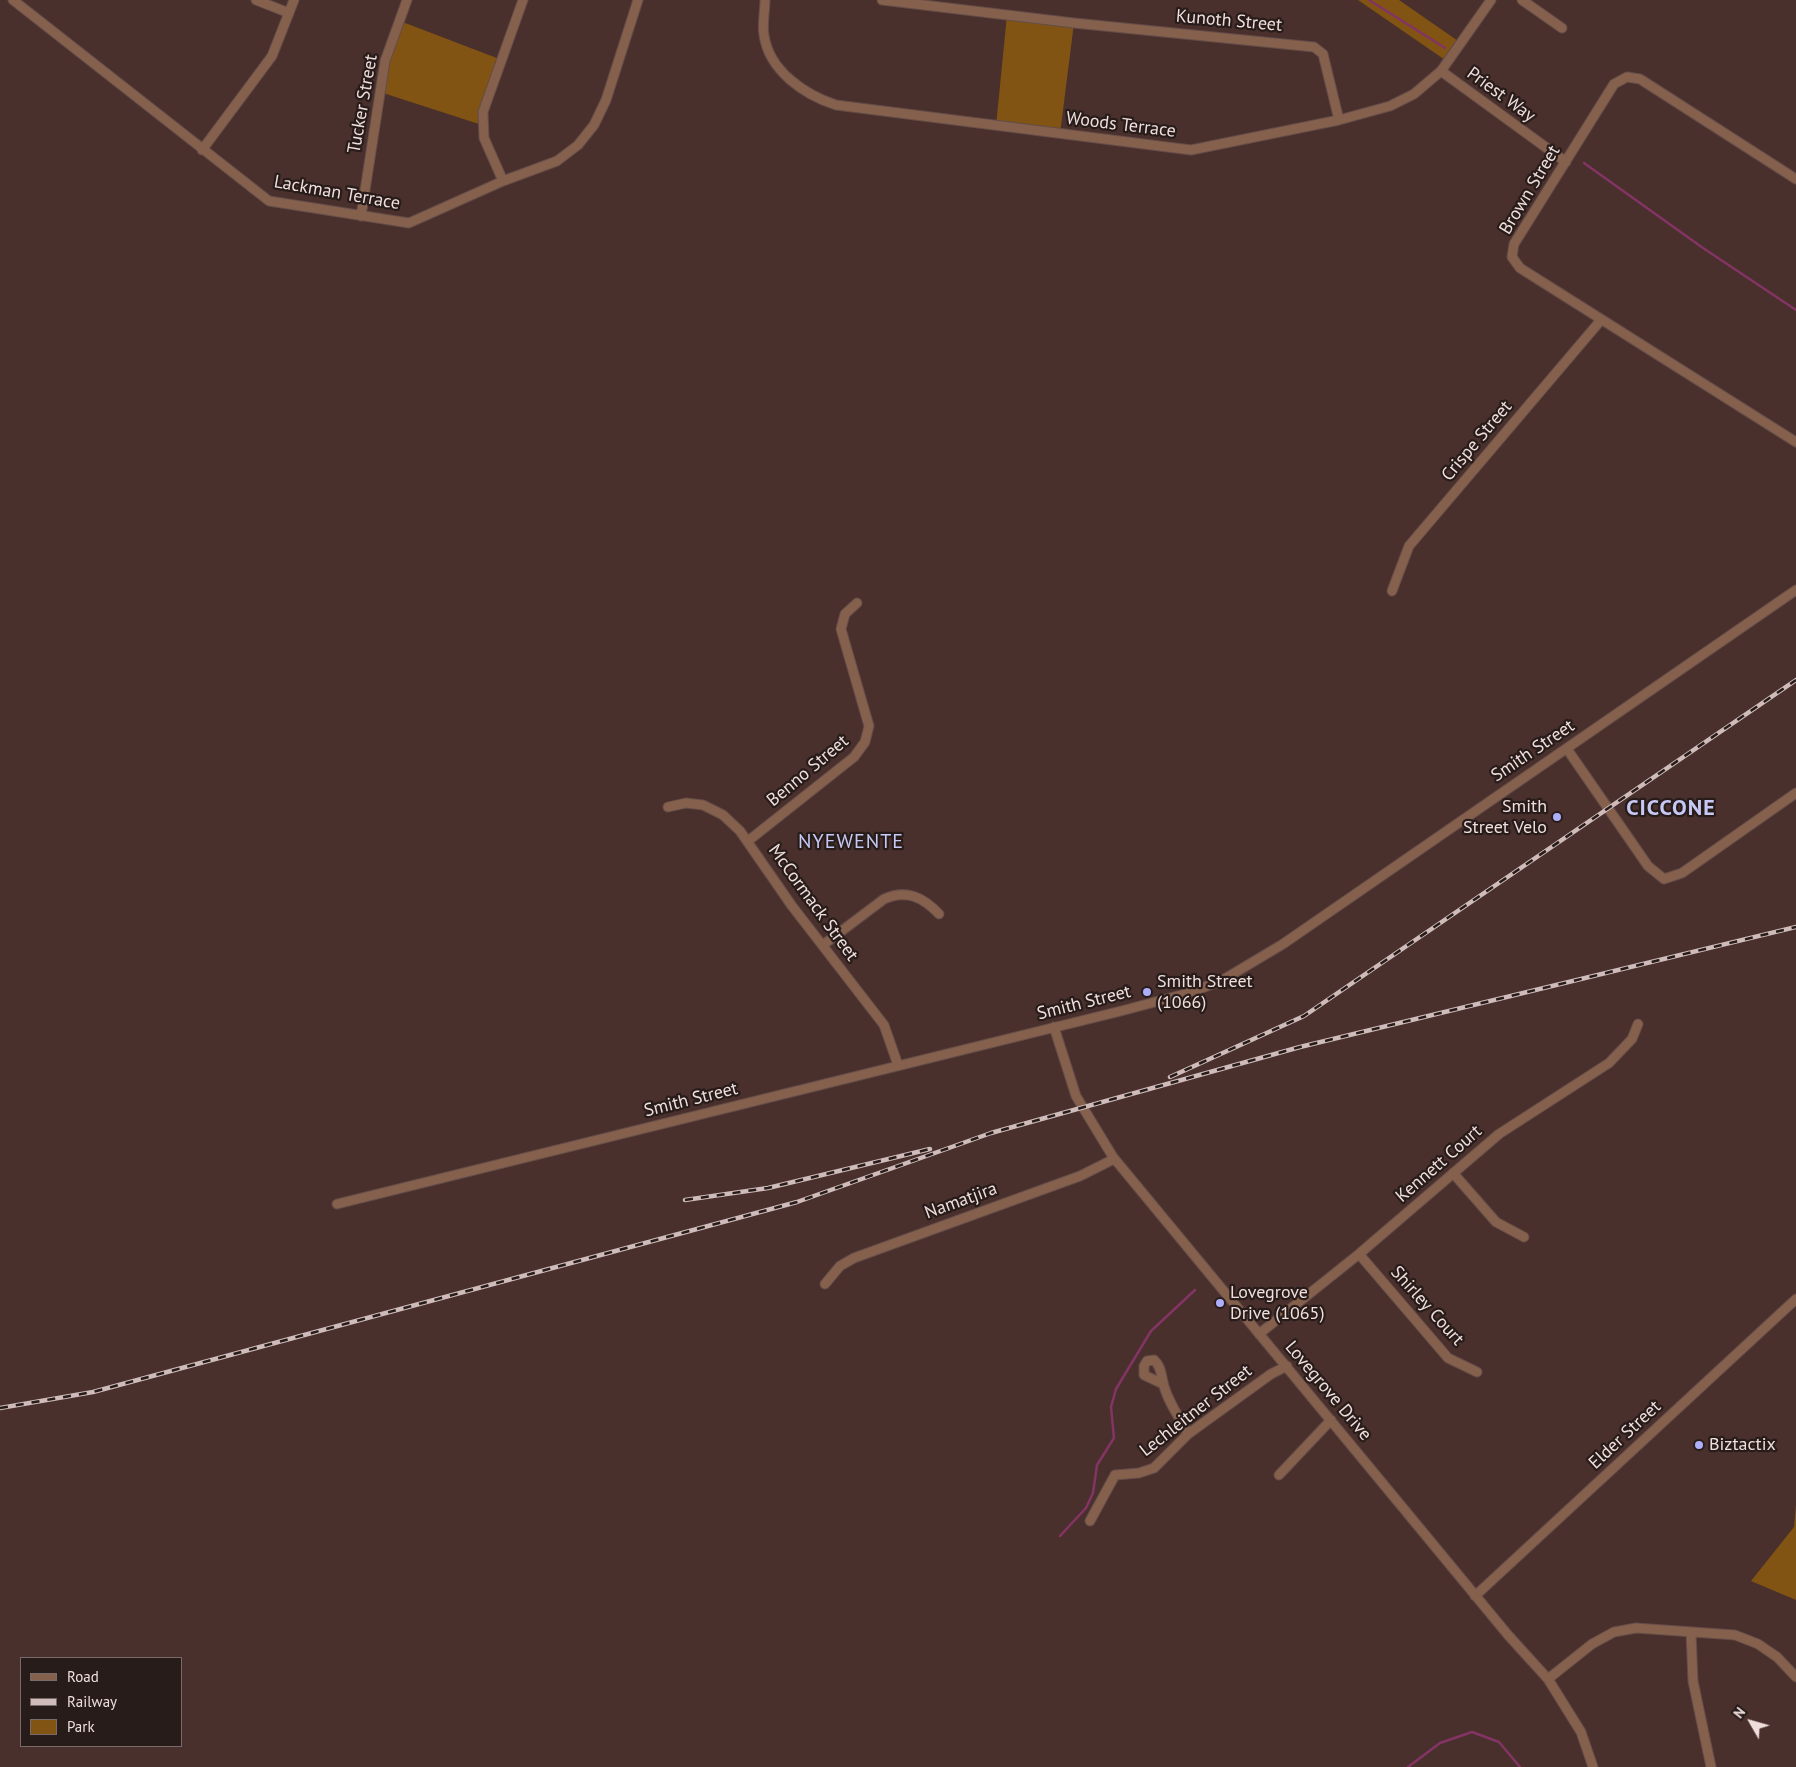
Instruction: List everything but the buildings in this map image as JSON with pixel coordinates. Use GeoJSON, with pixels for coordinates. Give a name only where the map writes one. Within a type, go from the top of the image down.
{"type":"FeatureCollection","features":[{"type":"Feature","properties":{"kind":"street","name":"Lackman Terrace"},"geometry":{"type":"LineString","coordinates":[[12,0],[202,150],[269,200],[409,223],[503,181],[558,161],[578,145],[594,125],[606,100],[638,0]]}},
{"type":"Feature","properties":{"kind":"street"},"geometry":{"type":"LineString","coordinates":[[256,0],[289,13]]}},
{"type":"Feature","properties":{"kind":"street"},"geometry":{"type":"LineString","coordinates":[[202,150],[272,56],[294,0]]}},
{"type":"Feature","properties":{"kind":"street","name":"Tucker Street"},"geometry":{"type":"LineString","coordinates":[[361,216],[385,61],[408,0]]}},
{"type":"Feature","properties":{"kind":"street"},"geometry":{"type":"LineString","coordinates":[[503,181],[484,138],[483,112],[523,0]]}},
{"type":"Feature","properties":{"kind":"street","name":"Woods Terrace"},"geometry":{"type":"LineString","coordinates":[[765,0],[764,35],[779,67],[790,80],[803,90],[818,99],[836,106],[1192,150],[1339,120],[1390,106],[1414,94],[1441,71],[1491,0]]}},
{"type":"Feature","properties":{"kind":"street","name":"Kunoth Street"},"geometry":{"type":"LineString","coordinates":[[882,0],[1074,23],[1314,47],[1323,54],[1339,120]]}},
{"type":"Feature","properties":{"kind":"street"},"geometry":{"type":"LineString","coordinates":[[1522,0],[1562,28]]}},
{"type":"Feature","properties":{"kind":"street","name":"Priest Way"},"geometry":{"type":"LineString","coordinates":[[1441,71],[1566,162]]}},
{"type":"Feature","properties":{"kind":"street","name":"Brown Street"},"geometry":{"type":"LineString","coordinates":[[1796,179],[1640,79],[1627,77],[1614,84],[1514,244],[1512,257],[1520,268],[1796,442]]}},
{"type":"Feature","properties":{"kind":"street","name":"Crispe Street"},"geometry":{"type":"LineString","coordinates":[[1392,591],[1409,546],[1601,320]]}},
{"type":"Feature","properties":{"kind":"street","name":"Smith Street"},"geometry":{"type":"LineString","coordinates":[[337,1204],[1054,1028],[1178,996],[1221,981],[1283,944],[1796,590]]}},
{"type":"Feature","properties":{"kind":"street","name":"Benno Street"},"geometry":{"type":"LineString","coordinates":[[748,841],[854,757],[865,742],[869,726],[842,629],[845,614],[857,603]]}},
{"type":"Feature","properties":{"kind":"street"},"geometry":{"type":"LineString","coordinates":[[1567,749],[1648,866],[1664,879],[1682,872],[1796,793]]}},
{"type":"Feature","properties":{"kind":"street","name":"McCormack Street"},"geometry":{"type":"LineString","coordinates":[[668,807],[692,802],[709,808],[728,819],[748,841],[788,900],[884,1025],[898,1065]]}},
{"type":"Feature","properties":{"kind":"street"},"geometry":{"type":"LineString","coordinates":[[822,945],[884,899],[893,895],[915,895],[928,902],[939,914]]}},
{"type":"Feature","properties":{"kind":"street","name":"Kennett Court"},"geometry":{"type":"LineString","coordinates":[[1259,1334],[1359,1254],[1499,1134],[1609,1063],[1632,1039],[1638,1024]]}},
{"type":"Feature","properties":{"kind":"street","name":"Lovegrove Drive"},"geometry":{"type":"LineString","coordinates":[[1054,1028],[1076,1096],[1114,1159],[1287,1366],[1475,1596],[1548,1679],[1581,1732],[1593,1767]]}},
{"type":"Feature","properties":{"kind":"street","name":"Namatjira"},"geometry":{"type":"LineString","coordinates":[[825,1284],[840,1266],[867,1252],[1080,1176],[1114,1159]]}},
{"type":"Feature","properties":{"kind":"street"},"geometry":{"type":"LineString","coordinates":[[1454,1173],[1496,1222],[1524,1236]]}},
{"type":"Feature","properties":{"kind":"street","name":"Shirley Court"},"geometry":{"type":"LineString","coordinates":[[1359,1254],[1448,1358],[1477,1372]]}},
{"type":"Feature","properties":{"kind":"street","name":"Elder Street"},"geometry":{"type":"LineString","coordinates":[[1475,1596],[1796,1299]]}},
{"type":"Feature","properties":{"kind":"street","name":"Lechleitner Street"},"geometry":{"type":"LineString","coordinates":[[1090,1521],[1115,1475],[1139,1473],[1154,1468],[1188,1434],[1271,1374],[1287,1366]]}},
{"type":"Feature","properties":{"kind":"street"},"geometry":{"type":"LineString","coordinates":[[1163,1384],[1188,1434]]}},
{"type":"Feature","properties":{"kind":"street"},"geometry":{"type":"LineString","coordinates":[[1279,1475],[1331,1420]]}},
{"type":"Feature","properties":{"kind":"street"},"geometry":{"type":"LineString","coordinates":[[1548,1679],[1592,1644],[1614,1632],[1636,1628],[1735,1636],[1758,1644],[1777,1657],[1796,1677]]}},
{"type":"Feature","properties":{"kind":"street"},"geometry":{"type":"LineString","coordinates":[[1691,1633],[1693,1681],[1711,1767]]}},
{"type":"Feature","properties":{"kind":"green space"},"geometry":{"type":"Polygon","coordinates":[[[1358,0],[1399,0],[1461,43],[1448,62],[1358,0]]]}},
{"type":"Feature","properties":{"kind":"green space"},"geometry":{"type":"Polygon","coordinates":[[[1007,15],[1074,23],[1060,134],[996,126],[1007,15]]]}},
{"type":"Feature","properties":{"kind":"green space"},"geometry":{"type":"Polygon","coordinates":[[[400,21],[502,60],[482,125],[380,92],[400,21]]]}},
{"type":"Feature","properties":{"kind":"green space"},"geometry":{"type":"Polygon","coordinates":[[[1796,1504],[1796,1600],[1751,1581],[1794,1527],[1796,1504]]]}},
{"type":"Feature","properties":{"kind":"waterway"},"geometry":{"type":"LineString","coordinates":[[1369,0],[1445,48]]}},
{"type":"Feature","properties":{"kind":"waterway"},"geometry":{"type":"LineString","coordinates":[[1584,163],[1703,248],[1796,310]]}},
{"type":"Feature","properties":{"kind":"waterway"},"geometry":{"type":"LineString","coordinates":[[1060,1536],[1086,1508],[1093,1493],[1097,1465],[1114,1438],[1111,1407],[1116,1389],[1151,1331],[1195,1290]]}},
{"type":"Feature","properties":{"kind":"waterway"},"geometry":{"type":"LineString","coordinates":[[1408,1767],[1440,1743],[1472,1732],[1499,1742],[1520,1767]]}},
{"type":"Feature","properties":{"kind":"railway"},"geometry":{"type":"LineString","coordinates":[[1170,1077],[1304,1016],[1796,680]]}},
{"type":"Feature","properties":{"kind":"railway"},"geometry":{"type":"LineString","coordinates":[[0,1408],[93,1392],[797,1202],[991,1133],[1300,1047],[1796,927]]}},
{"type":"Feature","properties":{"kind":"railway"},"geometry":{"type":"LineString","coordinates":[[685,1200],[768,1188],[930,1149]]}},
{"type":"Feature","properties":{"kind":"place","name":"Smith Street Velo"},"geometry":{"type":"Point","coordinates":[1557,817]}},
{"type":"Feature","properties":{"kind":"place","name":"Smith Street (1066)"},"geometry":{"type":"Point","coordinates":[1147,992]}},
{"type":"Feature","properties":{"kind":"place","name":"Lovegrove Drive (1065)"},"geometry":{"type":"Point","coordinates":[1220,1303]}},
{"type":"Feature","properties":{"kind":"place","name":"Biztactix"},"geometry":{"type":"Point","coordinates":[1699,1445]}},
{"type":"Feature","properties":{"kind":"district","name":"CICCONE"},"geometry":{"type":"Point","coordinates":[1671,809]}},
{"type":"Feature","properties":{"kind":"district","name":"NYEWENTE"},"geometry":{"type":"Point","coordinates":[851,842]}}]}
